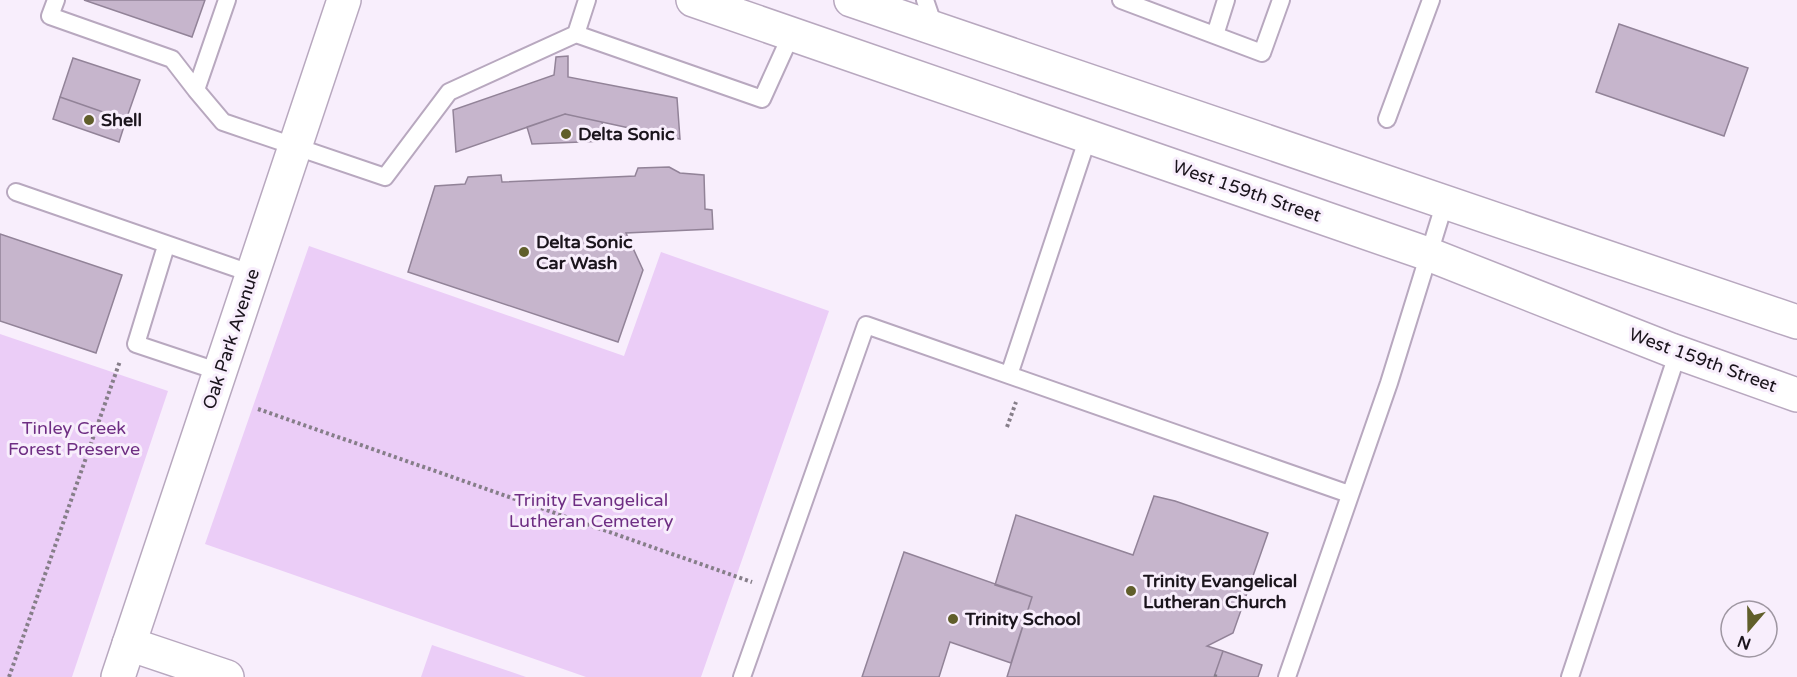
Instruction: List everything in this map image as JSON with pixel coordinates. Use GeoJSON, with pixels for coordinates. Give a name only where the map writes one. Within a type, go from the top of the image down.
{"type":"FeatureCollection","features":[{"type":"Feature","properties":{"kind":"main road","name":"West 159th Street"},"geometry":{"type":"LineString","coordinates":[[693,0],[1428,254],[1678,352],[1797,395]]}},
{"type":"Feature","properties":{"kind":"main road"},"geometry":{"type":"LineString","coordinates":[[851,0],[930,15],[1444,202],[1797,322]]}},
{"type":"Feature","properties":{"kind":"main road","name":"Oak Park Avenue"},"geometry":{"type":"LineString","coordinates":[[118,677],[297,145],[340,1]]}},
{"type":"Feature","properties":{"kind":"main road"},"geometry":{"type":"LineString","coordinates":[[129,644],[227,677]]}},
{"type":"Feature","properties":{"kind":"lane"},"geometry":{"type":"LineString","coordinates":[[56,0],[50,16],[172,59],[223,122],[297,145],[385,177],[449,92],[576,34],[762,99],[791,35]]}},
{"type":"Feature","properties":{"kind":"lane"},"geometry":{"type":"LineString","coordinates":[[196,90],[227,0]]}},
{"type":"Feature","properties":{"kind":"lane"},"geometry":{"type":"LineString","coordinates":[[576,34],[587,0]]}},
{"type":"Feature","properties":{"kind":"lane"},"geometry":{"type":"LineString","coordinates":[[1121,0],[1262,53],[1281,0]]}},
{"type":"Feature","properties":{"kind":"lane"},"geometry":{"type":"LineString","coordinates":[[1215,35],[1226,0]]}},
{"type":"Feature","properties":{"kind":"lane"},"geometry":{"type":"LineString","coordinates":[[1387,119],[1431,0]]}},
{"type":"Feature","properties":{"kind":"lane"},"geometry":{"type":"LineString","coordinates":[[1009,375],[1088,137]]}},
{"type":"Feature","properties":{"kind":"lane"},"geometry":{"type":"LineString","coordinates":[[16,192],[166,246],[253,274]]}},
{"type":"Feature","properties":{"kind":"lane"},"geometry":{"type":"LineString","coordinates":[[1287,677],[1389,383],[1444,202]]}},
{"type":"Feature","properties":{"kind":"lane"},"geometry":{"type":"LineString","coordinates":[[166,246],[136,344],[220,372]]}},
{"type":"Feature","properties":{"kind":"lane"},"geometry":{"type":"LineString","coordinates":[[742,677],[866,325],[1349,494]]}},
{"type":"Feature","properties":{"kind":"lane"},"geometry":{"type":"LineString","coordinates":[[1570,677],[1678,352]]}},
{"type":"Feature","properties":{"kind":"path"},"geometry":{"type":"LineString","coordinates":[[9,677],[119,363],[136,344]]}},
{"type":"Feature","properties":{"kind":"path"},"geometry":{"type":"LineString","coordinates":[[258,409],[773,589]]}},
{"type":"Feature","properties":{"kind":"green space","name":"Trinity Evangelical Lutheran Cemetery"},"geometry":{"type":"Polygon","coordinates":[[[309,246],[624,356],[661,252],[829,311],[701,677],[586,677],[205,544],[309,246]]]}},
{"type":"Feature","properties":{"kind":"green space","name":"Tinley Creek Forest Preserve"},"geometry":{"type":"Polygon","coordinates":[[[0,334],[168,391],[72,677],[0,677],[0,334]]]}},
{"type":"Feature","properties":{"kind":"green space"},"geometry":{"type":"Polygon","coordinates":[[[432,645],[526,677],[421,677],[432,645]]]}},
{"type":"Feature","properties":{"kind":"building"},"geometry":{"type":"Polygon","coordinates":[[[84,0],[205,0],[192,37],[84,0]]]}},
{"type":"Feature","properties":{"kind":"building"},"geometry":{"type":"Polygon","coordinates":[[[1619,24],[1748,68],[1724,136],[1596,92],[1619,24]]]}},
{"type":"Feature","properties":{"kind":"building","name":"Delta Sonic"},"geometry":{"type":"Polygon","coordinates":[[[568,56],[568,77],[677,98],[680,139],[565,114],[456,152],[453,110],[554,75],[556,57],[568,56]]]}},
{"type":"Feature","properties":{"kind":"building","name":"Shell"},"geometry":{"type":"Polygon","coordinates":[[[73,58],[140,80],[126,120],[60,97],[73,58]]]}},
{"type":"Feature","properties":{"kind":"building","name":"Shell"},"geometry":{"type":"Polygon","coordinates":[[[60,97],[126,120],[119,142],[53,119],[60,97]]]}},
{"type":"Feature","properties":{"kind":"building","name":"Delta Sonic"},"geometry":{"type":"Polygon","coordinates":[[[565,114],[602,122],[605,141],[532,144],[527,127],[565,114]]]}},
{"type":"Feature","properties":{"kind":"building","name":"Delta Sonic Car Wash"},"geometry":{"type":"Polygon","coordinates":[[[669,167],[680,173],[704,175],[705,209],[712,210],[713,229],[626,233],[643,270],[618,342],[408,272],[435,186],[465,184],[468,177],[501,175],[502,182],[635,176],[638,168],[669,167]]]}},
{"type":"Feature","properties":{"kind":"building"},"geometry":{"type":"Polygon","coordinates":[[[0,234],[122,275],[96,353],[0,321],[0,234]]]}},
{"type":"Feature","properties":{"kind":"building","name":"Trinity Evangelical Lutheran Church"},"geometry":{"type":"Polygon","coordinates":[[[1154,496],[1268,533],[1233,633],[1207,646],[1223,651],[1214,677],[1007,677],[1032,597],[995,585],[1016,515],[1133,555],[1154,496]]]}},
{"type":"Feature","properties":{"kind":"building","name":"Trinity School"},"geometry":{"type":"Polygon","coordinates":[[[904,552],[1032,597],[1011,663],[950,642],[939,677],[862,677],[904,552]]]}},
{"type":"Feature","properties":{"kind":"building"},"geometry":{"type":"Polygon","coordinates":[[[1223,651],[1262,665],[1258,677],[1214,677],[1223,651]]]}},
{"type":"Feature","properties":{"kind":"place","name":"Shell"},"geometry":{"type":"Point","coordinates":[89,120]}},
{"type":"Feature","properties":{"kind":"place","name":"Delta Sonic"},"geometry":{"type":"Point","coordinates":[566,134]}},
{"type":"Feature","properties":{"kind":"place","name":"Delta Sonic Car Wash"},"geometry":{"type":"Point","coordinates":[524,252]}},
{"type":"Feature","properties":{"kind":"place","name":"Trinity Evangelical Lutheran Church"},"geometry":{"type":"Point","coordinates":[1131,591]}},
{"type":"Feature","properties":{"kind":"place","name":"Trinity School"},"geometry":{"type":"Point","coordinates":[953,619]}}]}
